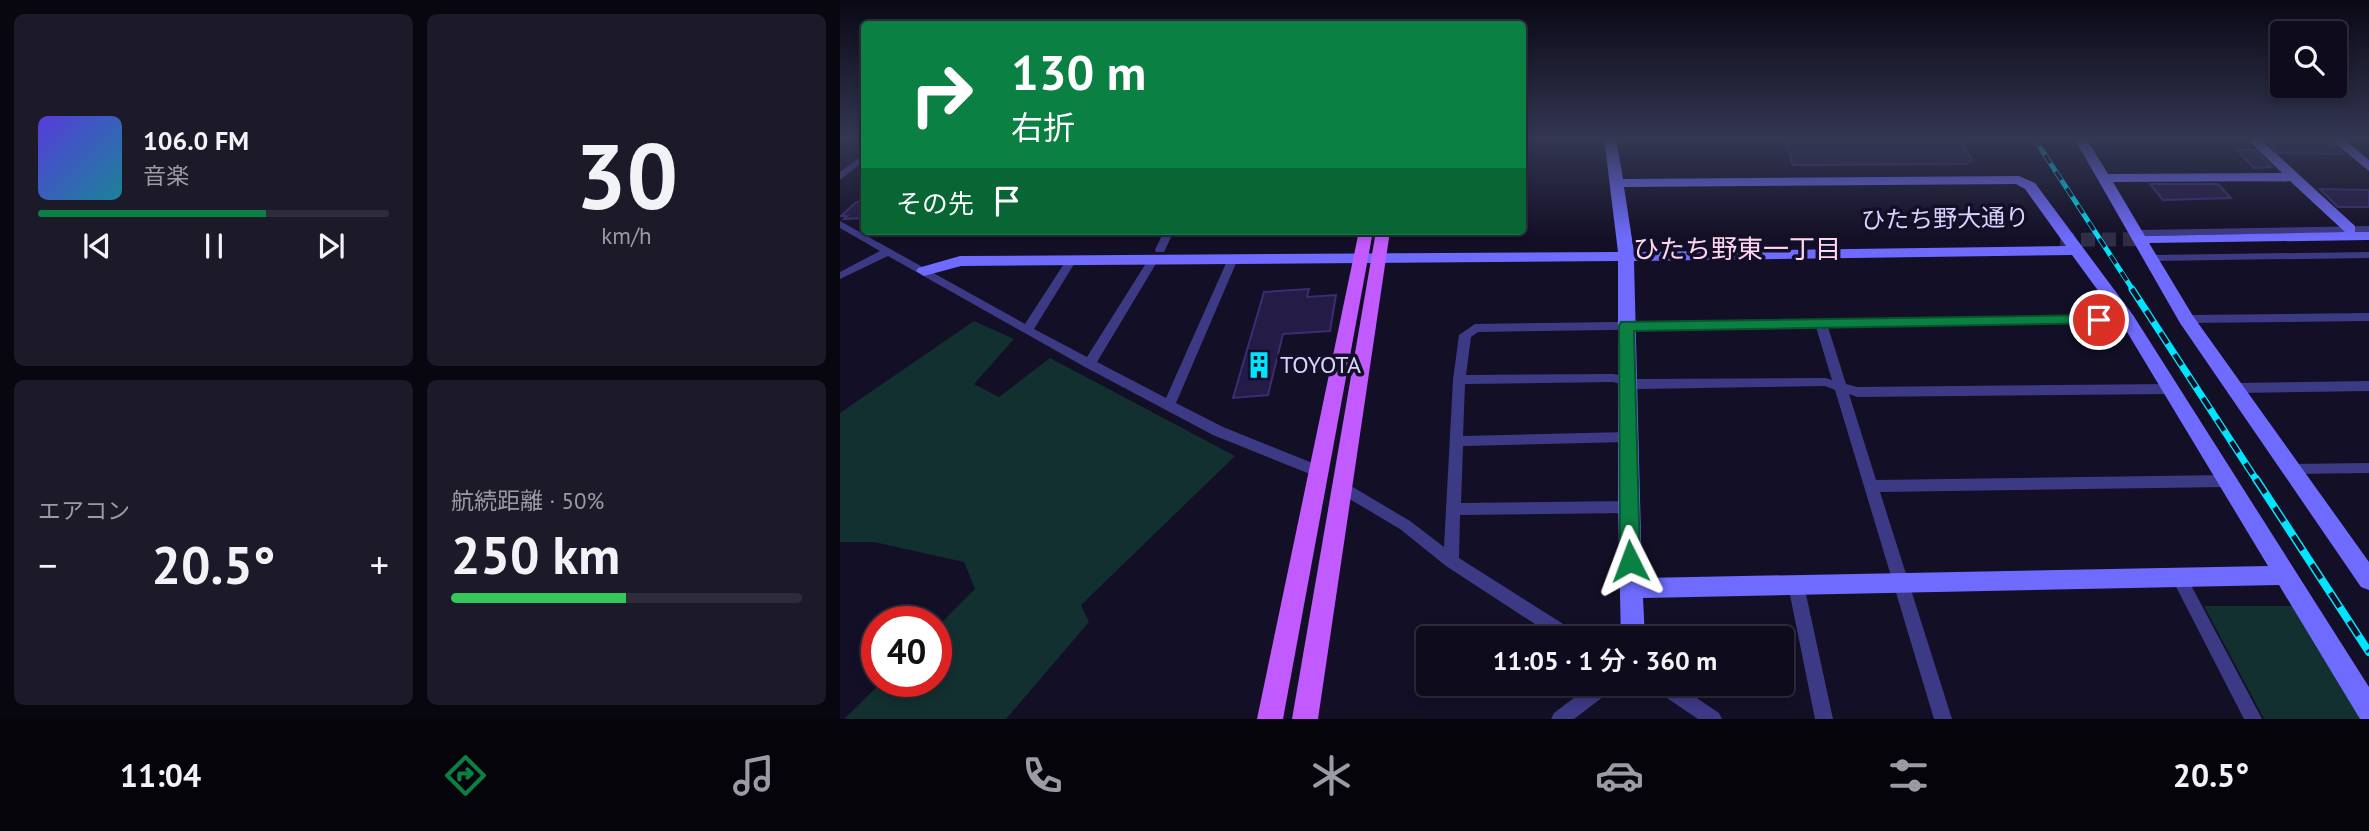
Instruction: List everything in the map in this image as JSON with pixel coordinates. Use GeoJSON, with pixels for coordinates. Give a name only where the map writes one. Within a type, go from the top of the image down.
{"type":"FeatureCollection","features":[{"type":"Feature","properties":{"kind":"main road"},"geometry":{"type":"LineString","coordinates":[[1305,719],[1341,487],[1370,253],[1367,235]]}},
{"type":"Feature","properties":{"kind":"main road"},"geometry":{"type":"LineString","coordinates":[[1269,719],[1320,472],[1370,253],[1381,235]]}},
{"type":"Feature","properties":{"kind":"street"},"geometry":{"type":"LineString","coordinates":[[1616,172],[1626,251],[1628,507],[1633,626]]}},
{"type":"Feature","properties":{"kind":"street"},"geometry":{"type":"LineString","coordinates":[[2101,172],[2149,245],[2186,318],[2367,575]]}},
{"type":"Feature","properties":{"kind":"street"},"geometry":{"type":"LineString","coordinates":[[2288,172],[2350,229]]}},
{"type":"Feature","properties":{"kind":"street"},"geometry":{"type":"LineString","coordinates":[[2105,178],[2294,177]]}},
{"type":"Feature","properties":{"kind":"street"},"geometry":{"type":"LineString","coordinates":[[1618,183],[2019,180],[2030,186],[2127,319],[2369,710]]}},
{"type":"Feature","properties":{"kind":"street"},"geometry":{"type":"LineString","coordinates":[[840,224],[861,232]]}},
{"type":"Feature","properties":{"kind":"street"},"geometry":{"type":"LineString","coordinates":[[2149,245],[2369,229]]}},
{"type":"Feature","properties":{"kind":"street"},"geometry":{"type":"LineString","coordinates":[[866,235],[887,252],[1089,364],[1218,431],[1320,472]]}},
{"type":"Feature","properties":{"kind":"street"},"geometry":{"type":"LineString","coordinates":[[1089,364],[1167,235]]}},
{"type":"Feature","properties":{"kind":"street"},"geometry":{"type":"LineString","coordinates":[[2149,245],[2369,236]]}},
{"type":"Feature","properties":{"kind":"street"},"geometry":{"type":"LineString","coordinates":[[2149,245],[2369,247]]}},
{"type":"Feature","properties":{"kind":"street"},"geometry":{"type":"LineString","coordinates":[[2149,245],[2369,255]]}},
{"type":"Feature","properties":{"kind":"street","name":"ひたち野大通り"},"geometry":{"type":"LineString","coordinates":[[924,271],[932,264],[954,254],[1156,256],[2064,246]]}},
{"type":"Feature","properties":{"kind":"street"},"geometry":{"type":"LineString","coordinates":[[840,276],[887,252]]}},
{"type":"Feature","properties":{"kind":"street","name":"ひたち野大通り"},"geometry":{"type":"LineString","coordinates":[[924,271],[960,261],[1071,261],[1156,256],[1232,261],[1370,253]]}},
{"type":"Feature","properties":{"kind":"street"},"geometry":{"type":"LineString","coordinates":[[1027,330],[1071,261]]}},
{"type":"Feature","properties":{"kind":"street"},"geometry":{"type":"LineString","coordinates":[[1169,405],[1232,261]]}},
{"type":"Feature","properties":{"kind":"street"},"geometry":{"type":"LineString","coordinates":[[2186,318],[2369,317]]}},
{"type":"Feature","properties":{"kind":"street"},"geometry":{"type":"LineString","coordinates":[[1451,561],[1459,380],[1465,335],[1475,328],[2127,319]]}},
{"type":"Feature","properties":{"kind":"street"},"geometry":{"type":"LineString","coordinates":[[1821,324],[1943,719]]}},
{"type":"Feature","properties":{"kind":"street"},"geometry":{"type":"LineString","coordinates":[[1459,380],[1613,378],[1638,384],[1825,382],[1857,392],[2170,388]]}},
{"type":"Feature","properties":{"kind":"street"},"geometry":{"type":"LineString","coordinates":[[2236,388],[2369,386]]}},
{"type":"Feature","properties":{"kind":"street"},"geometry":{"type":"LineString","coordinates":[[1456,441],[1627,437]]}},
{"type":"Feature","properties":{"kind":"street"},"geometry":{"type":"LineString","coordinates":[[2291,469],[2369,468]]}},
{"type":"Feature","properties":{"kind":"street"},"geometry":{"type":"LineString","coordinates":[[1870,486],[2226,481]]}},
{"type":"Feature","properties":{"kind":"street"},"geometry":{"type":"LineString","coordinates":[[1341,487],[1405,525],[1451,561],[1553,626]]}},
{"type":"Feature","properties":{"kind":"street"},"geometry":{"type":"LineString","coordinates":[[1454,509],[1628,507]]}},
{"type":"Feature","properties":{"kind":"street"},"geometry":{"type":"LineString","coordinates":[[1632,588],[2286,575]]}},
{"type":"Feature","properties":{"kind":"street"},"geometry":{"type":"LineString","coordinates":[[2179,577],[2253,719]]}},
{"type":"Feature","properties":{"kind":"street"},"geometry":{"type":"LineString","coordinates":[[1796,585],[1824,719]]}},
{"type":"Feature","properties":{"kind":"street"},"geometry":{"type":"LineString","coordinates":[[1560,719],[1590,696]]}},
{"type":"Feature","properties":{"kind":"street"},"geometry":{"type":"LineString","coordinates":[[1679,696],[1713,719]]}},
{"type":"Feature","properties":{"kind":"green space"},"geometry":{"type":"Polygon","coordinates":[[[974,321],[1014,339],[974,384],[999,397],[1050,358],[1235,456],[1081,605],[1089,622],[1006,719],[844,719],[867,697],[952,697],[952,612],[975,589],[964,562],[874,542],[840,542],[840,413],[974,321]]]}},
{"type":"Feature","properties":{"kind":"green space"},"geometry":{"type":"Polygon","coordinates":[[[2204,606],[2298,606],[2367,719],[2264,719],[2204,606]]]}},
{"type":"Feature","properties":{"kind":"building"},"geometry":{"type":"Polygon","coordinates":[[[2150,184],[2218,184],[2231,198],[2163,200],[2150,184]]]}},
{"type":"Feature","properties":{"kind":"building"},"geometry":{"type":"Polygon","coordinates":[[[2320,189],[2369,190],[2369,207],[2338,207],[2320,189]]]}},
{"type":"Feature","properties":{"kind":"building"},"geometry":{"type":"Polygon","coordinates":[[[861,200],[861,218],[844,219],[847,216],[841,216],[861,200]]]}},
{"type":"Feature","properties":{"kind":"building","name":"TOYOTA"},"geometry":{"type":"Polygon","coordinates":[[[1309,289],[1307,297],[1336,295],[1330,331],[1283,334],[1268,395],[1233,398],[1264,292],[1309,289]]]}},
{"type":"Feature","properties":{"kind":"tunnel"},"geometry":{"type":"LineString","coordinates":[[2060,240],[2150,239]]}},
{"type":"Feature","properties":{"kind":"railway"},"geometry":{"type":"LineString","coordinates":[[2056,172],[2133,290]]}},
{"type":"Feature","properties":{"kind":"railway"},"geometry":{"type":"LineString","coordinates":[[2132,289],[2257,481]]}},
{"type":"Feature","properties":{"kind":"railway"},"geometry":{"type":"LineString","coordinates":[[2256,479],[2369,652]]}},
{"type":"Feature","properties":{"kind":"place","name":"TOYOTA"},"geometry":{"type":"Point","coordinates":[1259,365]}},
{"type":"Feature","properties":{"kind":"district","name":"ひたち野東一丁目"},"geometry":{"type":"Point","coordinates":[1737,249]}},
{"type":"Feature","properties":{"kind":"route"},"geometry":{"type":"LineString","coordinates":[[1630,561],[1627,326],[2099,320]]}}]}
